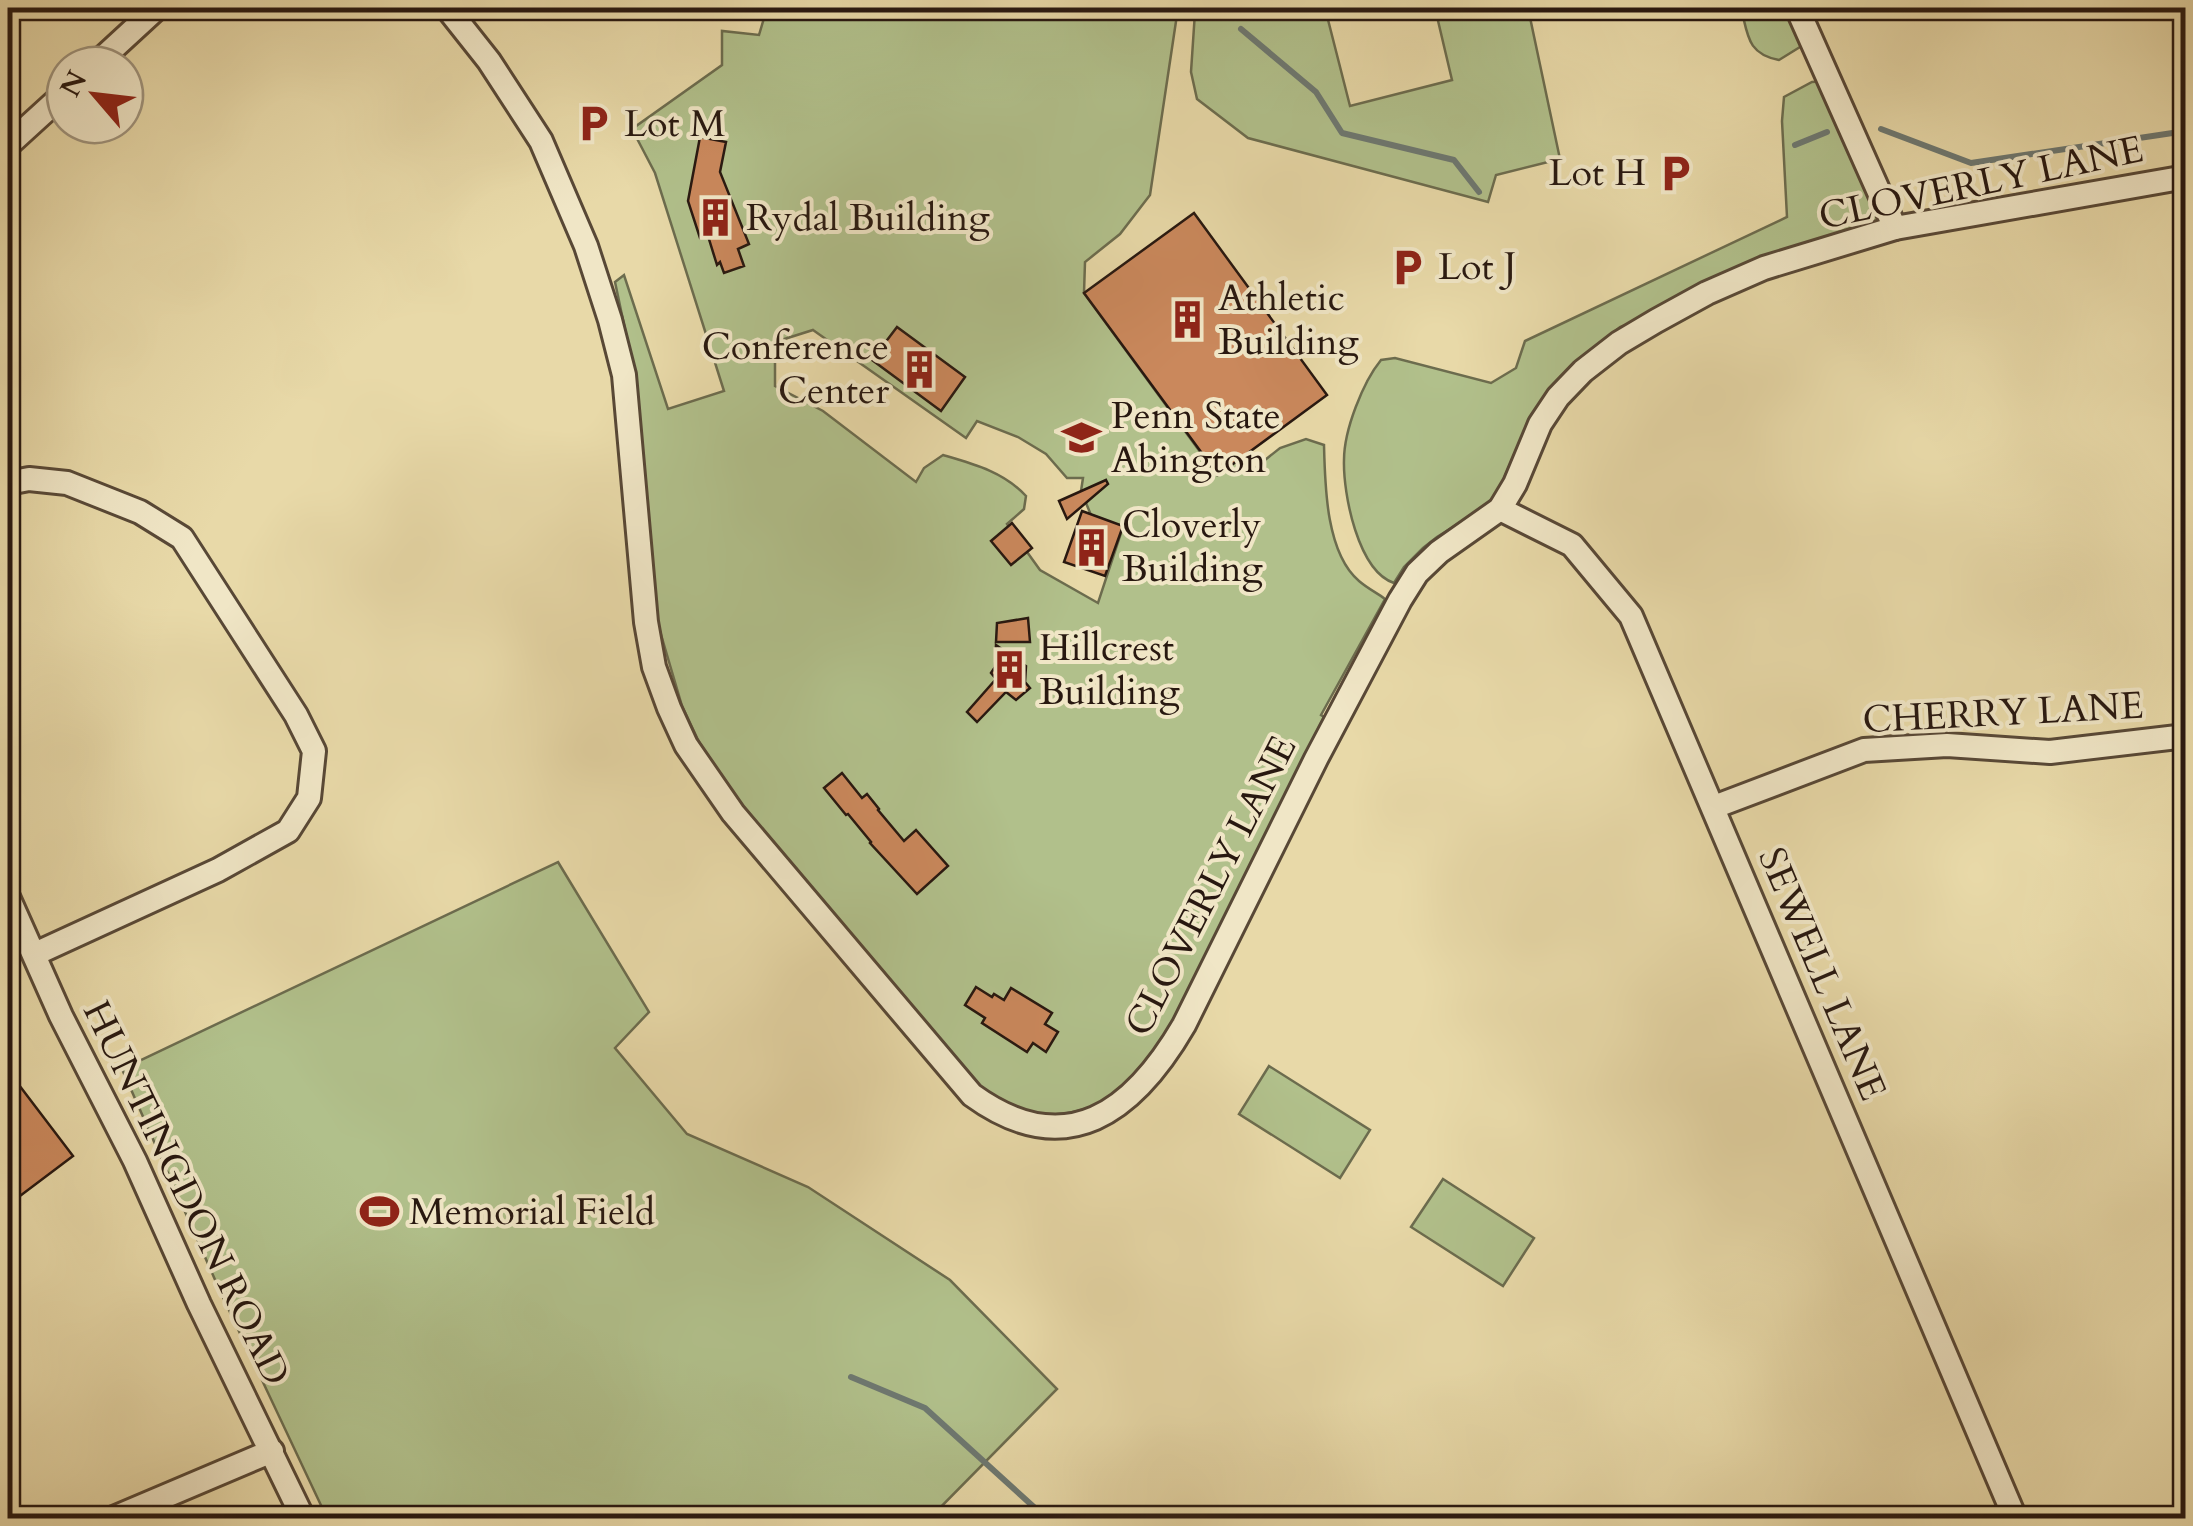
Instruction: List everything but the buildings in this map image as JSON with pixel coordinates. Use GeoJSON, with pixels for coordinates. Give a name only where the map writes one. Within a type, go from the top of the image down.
{"type":"FeatureCollection","features":[{"type":"Feature","properties":{"kind":"street"},"geometry":{"type":"LineString","coordinates":[[117,45],[157,8]]}},
{"type":"Feature","properties":{"kind":"street","name":"CLOVERLY LANE"},"geometry":{"type":"LineString","coordinates":[[447,8],[489,61],[541,141],[586,246],[624,376],[646,622],[654,667],[686,744],[732,813],[972,1095],[994,1111],[1040,1127],[1093,1120],[1122,1104],[1166,1057],[1400,600],[1417,573],[1439,552],[1500,509],[1540,424],[1558,396],[1583,370],[1619,342],[1764,268],[1895,228],[2186,176]]}},
{"type":"Feature","properties":{"kind":"street"},"geometry":{"type":"LineString","coordinates":[[1797,8],[1895,228]]}},
{"type":"Feature","properties":{"kind":"street"},"geometry":{"type":"LineString","coordinates":[[8,145],[45,111]]}},
{"type":"Feature","properties":{"kind":"street"},"geometry":{"type":"LineString","coordinates":[[8,483],[29,479],[67,483],[140,512],[182,538],[296,715],[314,751],[309,798],[288,832],[218,870],[35,954]]}},
{"type":"Feature","properties":{"kind":"street","name":"SEWELL LANE"},"geometry":{"type":"LineString","coordinates":[[1500,509],[1572,545],[1631,616],[2015,1518]]}},
{"type":"Feature","properties":{"kind":"street","name":"CHERRY LANE"},"geometry":{"type":"LineString","coordinates":[[1714,806],[1864,750],[1946,745],[2050,752],[2186,736]]}},
{"type":"Feature","properties":{"kind":"street","name":"HUNTINGDON ROAD"},"geometry":{"type":"LineString","coordinates":[[8,897],[61,1016],[135,1162],[303,1518]]}},
{"type":"Feature","properties":{"kind":"street"},"geometry":{"type":"LineString","coordinates":[[114,1518],[272,1451]]}},
{"type":"Feature","properties":{"kind":"green space"},"geometry":{"type":"Polygon","coordinates":[[[767,8],[1178,8],[1150,195],[1120,234],[1085,262],[1084,293],[1217,475],[1245,455],[1255,468],[1280,448],[1306,439],[1324,445],[1330,518],[1340,554],[1359,581],[1385,599],[1321,715],[1324,717],[1157,1051],[1127,1086],[1078,1111],[1023,1111],[996,1099],[974,1080],[727,789],[682,706],[657,621],[634,372],[615,282],[624,275],[668,409],[724,391],[655,173],[632,129],[722,65],[722,31],[759,35],[767,8]],[[813,330],[775,342],[775,386],[823,411],[916,482],[924,468],[943,455],[988,470],[1017,488],[1026,496],[1024,509],[1007,524],[1040,570],[1098,603],[1123,527],[1091,515],[1081,491],[1083,478],[1067,478],[1046,454],[1018,437],[977,421],[966,438],[813,330]]]}},
{"type":"Feature","properties":{"kind":"green space"},"geometry":{"type":"Polygon","coordinates":[[[1192,8],[1325,8],[1350,106],[1452,80],[1435,8],[1528,8],[1560,159],[1496,175],[1488,202],[1248,138],[1197,99],[1191,72],[1195,12],[1192,8]]]}},
{"type":"Feature","properties":{"kind":"green space"},"geometry":{"type":"Polygon","coordinates":[[[1741,8],[1792,8],[1808,42],[1779,60],[1768,57],[1751,42],[1741,8]]]}},
{"type":"Feature","properties":{"kind":"green space"},"geometry":{"type":"Polygon","coordinates":[[[1825,81],[1887,226],[1620,327],[1565,374],[1532,414],[1497,494],[1482,509],[1423,548],[1394,583],[1381,576],[1355,530],[1344,460],[1356,407],[1381,360],[1395,358],[1491,383],[1516,368],[1525,341],[1787,217],[1784,97],[1812,82],[1825,81]]]}},
{"type":"Feature","properties":{"kind":"green space","name":"Memorial Field"},"geometry":{"type":"Polygon","coordinates":[[[558,862],[649,1012],[615,1048],[687,1134],[808,1187],[950,1280],[1057,1389],[930,1518],[327,1518],[220,1291],[122,1069],[558,862]]]}},
{"type":"Feature","properties":{"kind":"green space"},"geometry":{"type":"Polygon","coordinates":[[[1269,1066],[1370,1130],[1340,1178],[1239,1114],[1269,1066]]]}},
{"type":"Feature","properties":{"kind":"green space"},"geometry":{"type":"Polygon","coordinates":[[[1443,1179],[1534,1238],[1503,1286],[1411,1227],[1443,1179]]]}},
{"type":"Feature","properties":{"kind":"waterway"},"geometry":{"type":"LineString","coordinates":[[1241,29],[1316,92],[1342,133],[1454,160],[1479,192]]}},
{"type":"Feature","properties":{"kind":"waterway"},"geometry":{"type":"LineString","coordinates":[[1881,129],[1971,163],[2186,131]]}},
{"type":"Feature","properties":{"kind":"waterway"},"geometry":{"type":"LineString","coordinates":[[1795,145],[1827,132]]}},
{"type":"Feature","properties":{"kind":"waterway"},"geometry":{"type":"LineString","coordinates":[[851,1377],[925,1408],[1046,1518]]}},
{"type":"Feature","properties":{"kind":"place","name":"Lot M"},"geometry":{"type":"Point","coordinates":[594,124]}},
{"type":"Feature","properties":{"kind":"place","name":"Lot H"},"geometry":{"type":"Point","coordinates":[1676,173]}},
{"type":"Feature","properties":{"kind":"place","name":"Rydal Building"},"geometry":{"type":"Point","coordinates":[716,218]}},
{"type":"Feature","properties":{"kind":"place","name":"Lot J"},"geometry":{"type":"Point","coordinates":[1408,267]}},
{"type":"Feature","properties":{"kind":"place","name":"Athletic Building"},"geometry":{"type":"Point","coordinates":[1188,320]}},
{"type":"Feature","properties":{"kind":"place","name":"Conference Center"},"geometry":{"type":"Point","coordinates":[919,369]}},
{"type":"Feature","properties":{"kind":"place","name":"Penn State Abington"},"geometry":{"type":"Point","coordinates":[1081,438]}},
{"type":"Feature","properties":{"kind":"place","name":"Cloverly Building"},"geometry":{"type":"Point","coordinates":[1092,547]}},
{"type":"Feature","properties":{"kind":"place","name":"Hillcrest Building"},"geometry":{"type":"Point","coordinates":[1009,670]}},
{"type":"Feature","properties":{"kind":"place","name":"Memorial Field"},"geometry":{"type":"Point","coordinates":[379,1212]}}]}
